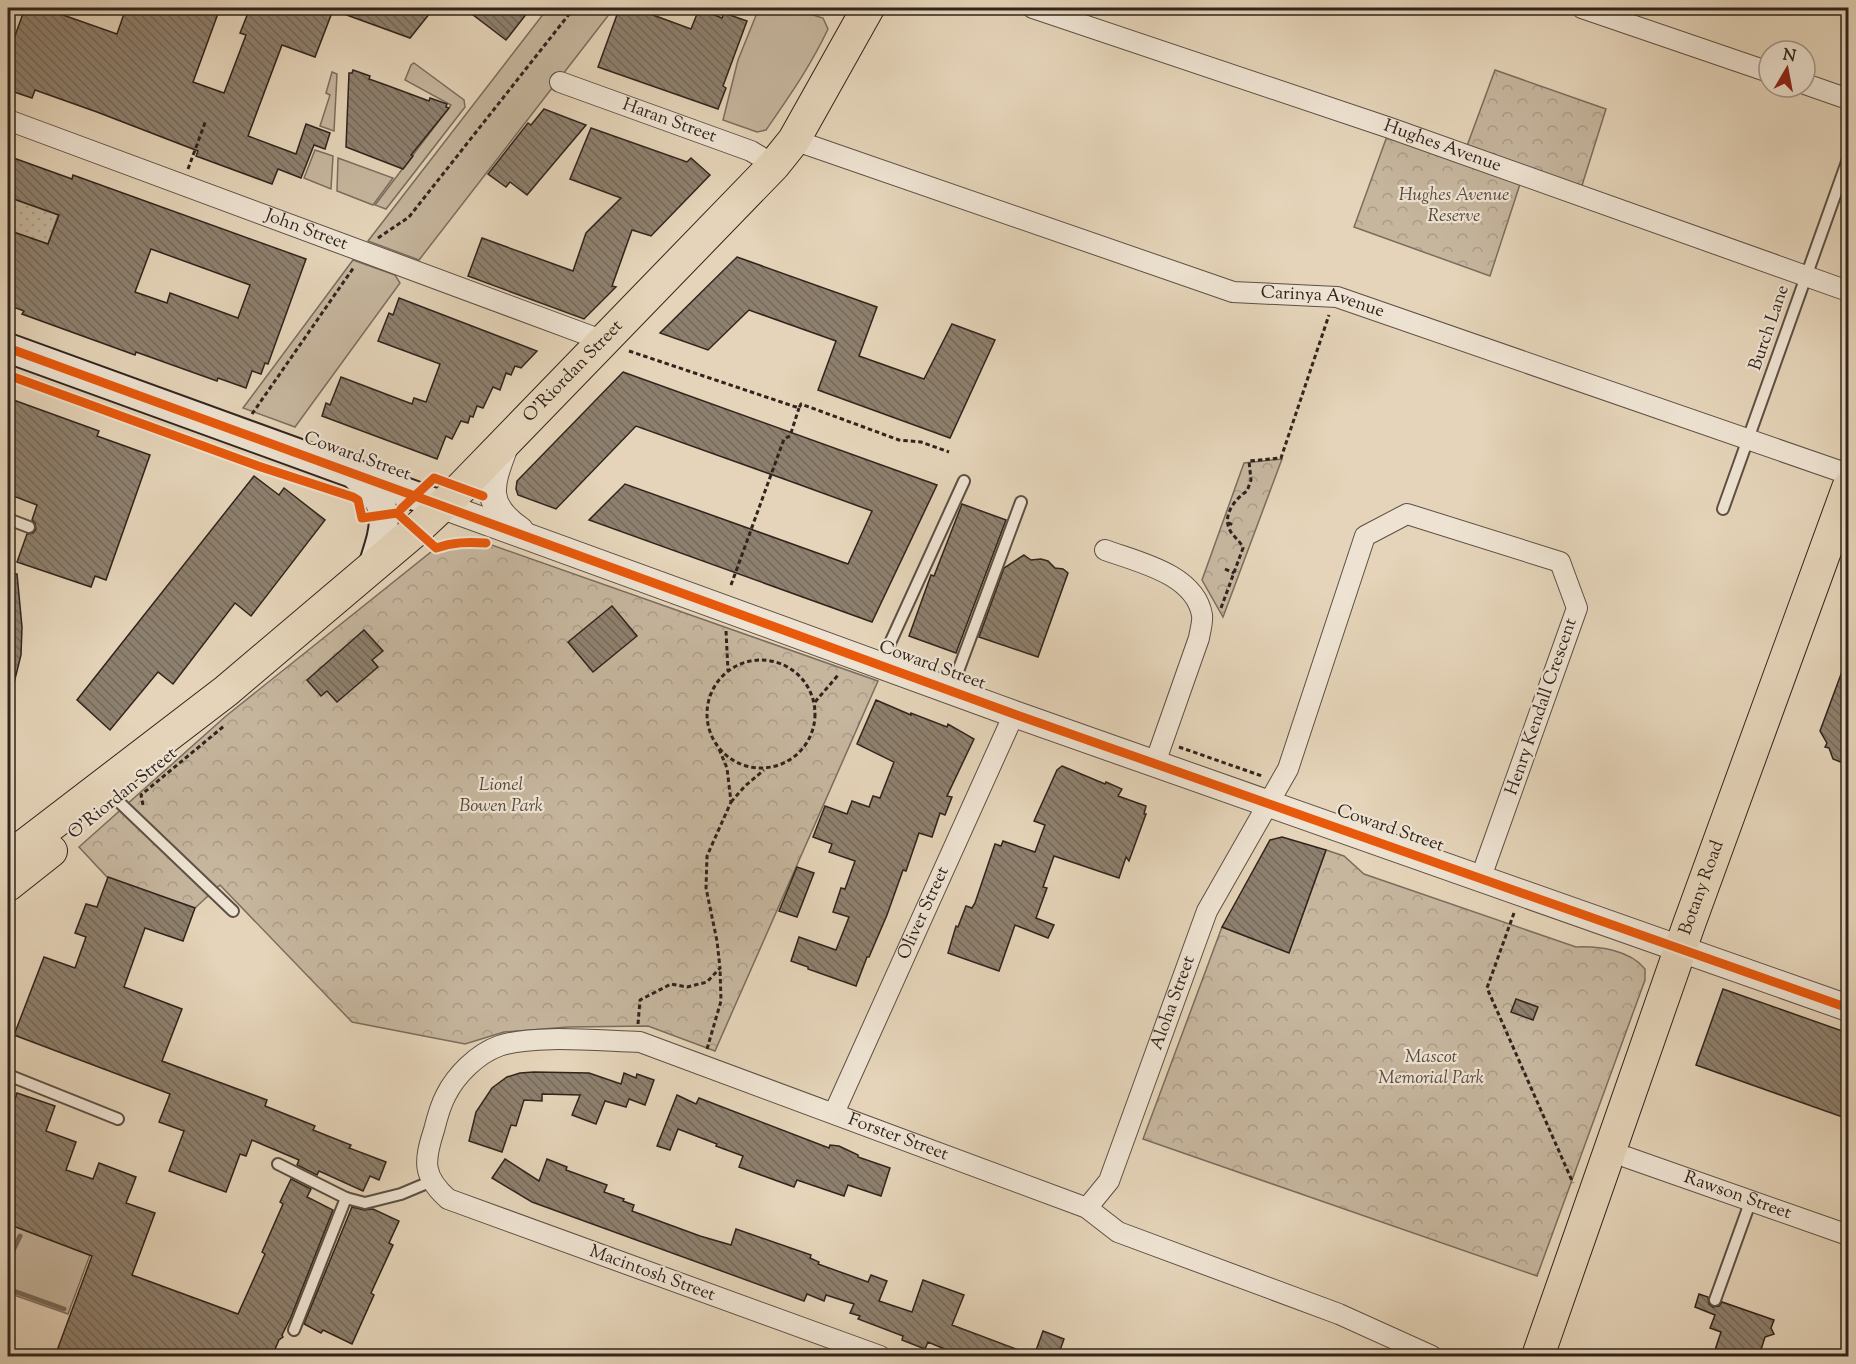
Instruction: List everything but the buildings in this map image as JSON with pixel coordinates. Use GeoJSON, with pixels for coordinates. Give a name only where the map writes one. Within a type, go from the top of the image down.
{"type":"FeatureCollection","features":[{"type":"Feature","properties":{"kind":"main road","name":"O'Riordan Street"},"geometry":{"type":"LineString","coordinates":[[8,858],[226,691],[443,506],[506,442],[616,346],[794,140],[868,8]]}},
{"type":"Feature","properties":{"kind":"main road","name":"Coward Street"},"geometry":{"type":"LineString","coordinates":[[8,348],[443,506]]}},
{"type":"Feature","properties":{"kind":"main road"},"geometry":{"type":"LineString","coordinates":[[350,472],[373,490],[383,510],[384,529],[373,566]]}},
{"type":"Feature","properties":{"kind":"main road","name":"Botany Road"},"geometry":{"type":"LineString","coordinates":[[1554,1356],[1626,1157],[1689,952],[1848,488]]}},
{"type":"Feature","properties":{"kind":"main road","name":"Botany Road"},"geometry":{"type":"LineString","coordinates":[[1538,1356],[1848,537]]}},
{"type":"Feature","properties":{"kind":"main road","name":"O'Riordan Street"},"geometry":{"type":"LineString","coordinates":[[8,885],[131,803],[181,747],[226,691]]}},
{"type":"Feature","properties":{"kind":"street","name":"Hughes Avenue"},"geometry":{"type":"LineString","coordinates":[[1033,8],[1390,128],[1848,291]]}},
{"type":"Feature","properties":{"kind":"street"},"geometry":{"type":"LineString","coordinates":[[1582,8],[1757,68]]}},
{"type":"Feature","properties":{"kind":"street","name":"Haran Street"},"geometry":{"type":"LineString","coordinates":[[560,82],[751,151],[774,165]]}},
{"type":"Feature","properties":{"kind":"street"},"geometry":{"type":"LineString","coordinates":[[1817,88],[1848,99]]}},
{"type":"Feature","properties":{"kind":"street","name":"John Street"},"geometry":{"type":"LineString","coordinates":[[8,120],[616,346]]}},
{"type":"Feature","properties":{"kind":"street","name":"Carinya Avenue"},"geometry":{"type":"LineString","coordinates":[[794,140],[1233,292],[1337,297],[1848,474]]}},
{"type":"Feature","properties":{"kind":"street"},"geometry":{"type":"LineString","coordinates":[[506,442],[493,479],[493,500],[503,516],[530,537]]}},
{"type":"Feature","properties":{"kind":"street","name":"Coward Street"},"geometry":{"type":"LineString","coordinates":[[443,506],[1014,714],[1522,891],[1848,1008]]}},
{"type":"Feature","properties":{"kind":"street","name":"Henry Kendall Crescent"},"geometry":{"type":"LineString","coordinates":[[1269,804],[1288,769],[1365,536],[1407,514],[1560,562],[1577,608],[1481,877]]}},
{"type":"Feature","properties":{"kind":"street"},"geometry":{"type":"LineString","coordinates":[[1105,550],[1160,570],[1184,585],[1197,601],[1203,617],[1199,638],[1155,763]]}},
{"type":"Feature","properties":{"kind":"street","name":"Oliver Street"},"geometry":{"type":"LineString","coordinates":[[834,1113],[1014,714]]}},
{"type":"Feature","properties":{"kind":"street","name":"Aloha Street"},"geometry":{"type":"LineString","coordinates":[[1087,1208],[1109,1181],[1207,911],[1269,804]]}},
{"type":"Feature","properties":{"kind":"street","name":"Forster Street"},"geometry":{"type":"LineString","coordinates":[[432,1181],[428,1174],[427,1154],[446,1096],[456,1078],[480,1056],[497,1047],[519,1041],[640,1042],[1087,1208],[1118,1232],[1339,1314],[1432,1356]]}},
{"type":"Feature","properties":{"kind":"street","name":"Rawson Street"},"geometry":{"type":"LineString","coordinates":[[1626,1157],[1848,1235]]}},
{"type":"Feature","properties":{"kind":"street","name":"Macintosh Street"},"geometry":{"type":"LineString","coordinates":[[432,1181],[448,1199],[462,1205],[880,1356]]}},
{"type":"Feature","properties":{"kind":"lane","name":"Burch Lane"},"geometry":{"type":"LineString","coordinates":[[1723,509],[1848,159]]}},
{"type":"Feature","properties":{"kind":"lane"},"geometry":{"type":"LineString","coordinates":[[880,665],[964,481]]}},
{"type":"Feature","properties":{"kind":"lane"},"geometry":{"type":"LineString","coordinates":[[951,691],[1021,502]]}},
{"type":"Feature","properties":{"kind":"lane"},"geometry":{"type":"LineString","coordinates":[[8,519],[29,527]]}},
{"type":"Feature","properties":{"kind":"lane"},"geometry":{"type":"LineString","coordinates":[[131,803],[233,911]]}},
{"type":"Feature","properties":{"kind":"lane"},"geometry":{"type":"LineString","coordinates":[[8,1075],[117,1119]]}},
{"type":"Feature","properties":{"kind":"lane"},"geometry":{"type":"LineString","coordinates":[[278,1164],[346,1198],[365,1203],[402,1194],[432,1181]]}},
{"type":"Feature","properties":{"kind":"lane"},"geometry":{"type":"LineString","coordinates":[[294,1330],[346,1198]]}},
{"type":"Feature","properties":{"kind":"lane"},"geometry":{"type":"LineString","coordinates":[[1715,1300],[1751,1200]]}},
{"type":"Feature","properties":{"kind":"path"},"geometry":{"type":"LineString","coordinates":[[251,415],[353,267],[368,263],[374,255],[376,238],[409,217],[574,8]]}},
{"type":"Feature","properties":{"kind":"path"},"geometry":{"type":"LineString","coordinates":[[182,185],[206,120]]}},
{"type":"Feature","properties":{"kind":"path"},"geometry":{"type":"LineString","coordinates":[[1221,608],[1243,548],[1229,529],[1228,516],[1238,497],[1247,491],[1251,480],[1250,461],[1281,458],[1329,315]]}},
{"type":"Feature","properties":{"kind":"path"},"geometry":{"type":"LineString","coordinates":[[616,346],[799,408]]}},
{"type":"Feature","properties":{"kind":"path"},"geometry":{"type":"LineString","coordinates":[[731,585],[784,439],[790,436],[801,404],[899,440],[921,442],[949,452]]}},
{"type":"Feature","properties":{"kind":"path"},"geometry":{"type":"LineString","coordinates":[[1228,523],[1234,525]]}},
{"type":"Feature","properties":{"kind":"path"},"geometry":{"type":"LineString","coordinates":[[1225,569],[1234,573]]}},
{"type":"Feature","properties":{"kind":"path"},"geometry":{"type":"LineString","coordinates":[[726,629],[728,671]]}},
{"type":"Feature","properties":{"kind":"path"},"geometry":{"type":"LineString","coordinates":[[778,662],[780,656]]}},
{"type":"Feature","properties":{"kind":"path"},"geometry":{"type":"LineString","coordinates":[[719,749],[740,764],[765,769],[784,764],[800,754],[811,739],[816,720],[815,702],[807,685],[794,671],[778,662],[760,660],[743,663],[728,671],[716,684],[709,700],[706,717],[710,734],[727,768],[731,802]]}},
{"type":"Feature","properties":{"kind":"path"},"geometry":{"type":"LineString","coordinates":[[815,702],[842,671]]}},
{"type":"Feature","properties":{"kind":"path"},"geometry":{"type":"LineString","coordinates":[[131,803],[224,726]]}},
{"type":"Feature","properties":{"kind":"path"},"geometry":{"type":"LineString","coordinates":[[1179,747],[1264,777]]}},
{"type":"Feature","properties":{"kind":"path"},"geometry":{"type":"LineString","coordinates":[[702,1066],[721,1001],[717,941],[705,888],[707,856],[731,802],[765,769]]}},
{"type":"Feature","properties":{"kind":"path"},"geometry":{"type":"LineString","coordinates":[[1522,891],[1487,988],[1573,1183]]}},
{"type":"Feature","properties":{"kind":"path"},"geometry":{"type":"LineString","coordinates":[[640,1042],[637,1019],[640,1000],[670,984],[687,987],[707,982],[720,968]]}},
{"type":"Feature","properties":{"kind":"green space"},"geometry":{"type":"Polygon","coordinates":[[[548,8],[614,8],[419,260],[368,241],[548,8]]]}},
{"type":"Feature","properties":{"kind":"green space"},"geometry":{"type":"Polygon","coordinates":[[[759,8],[790,8],[823,18],[828,29],[807,68],[766,130],[757,132],[723,120],[738,60],[759,8]]]}},
{"type":"Feature","properties":{"kind":"green space"},"geometry":{"type":"Polygon","coordinates":[[[414,63],[464,100],[465,107],[386,209],[375,205],[451,105],[405,80],[414,63]]]}},
{"type":"Feature","properties":{"kind":"green space","name":"Hughes Avenue Reserve"},"geometry":{"type":"Polygon","coordinates":[[[1495,70],[1606,109],[1579,195],[1523,175],[1490,276],[1354,227],[1390,128],[1464,154],[1495,70]]]}},
{"type":"Feature","properties":{"kind":"green space"},"geometry":{"type":"Polygon","coordinates":[[[332,72],[337,74],[334,131],[320,126],[330,95],[326,93],[332,72]]]}},
{"type":"Feature","properties":{"kind":"green space"},"geometry":{"type":"Polygon","coordinates":[[[315,150],[333,156],[331,189],[304,178],[315,150]]]}},
{"type":"Feature","properties":{"kind":"green space"},"geometry":{"type":"Polygon","coordinates":[[[338,158],[393,178],[373,205],[337,191],[338,158]]]}},
{"type":"Feature","properties":{"kind":"green space"},"geometry":{"type":"Polygon","coordinates":[[[8,197],[58,215],[48,244],[10,231],[8,237],[8,197]]]}},
{"type":"Feature","properties":{"kind":"green space"},"geometry":{"type":"Polygon","coordinates":[[[353,260],[395,275],[400,283],[295,427],[243,408],[353,260]]]}},
{"type":"Feature","properties":{"kind":"green space"},"geometry":{"type":"Polygon","coordinates":[[[1282,459],[1223,617],[1202,580],[1244,463],[1282,459]]]}},
{"type":"Feature","properties":{"kind":"green space","name":"Lionel Bowen Park"},"geometry":{"type":"Polygon","coordinates":[[[464,541],[486,543],[878,681],[715,1051],[648,1026],[568,1027],[504,1032],[465,1044],[352,1022],[220,885],[195,908],[107,877],[79,847],[226,716],[436,548],[464,541]]]}},
{"type":"Feature","properties":{"kind":"green space","name":"Mascot Memorial Park"},"geometry":{"type":"Polygon","coordinates":[[[1326,850],[1344,856],[1364,874],[1576,947],[1594,947],[1623,953],[1645,969],[1645,980],[1537,1276],[1143,1139],[1222,927],[1289,952],[1326,850]]]}},
{"type":"Feature","properties":{"kind":"green space"},"geometry":{"type":"Polygon","coordinates":[[[8,1224],[90,1255],[68,1314],[8,1293],[8,1224]]]}},
{"type":"Feature","properties":{"kind":"waterway"},"geometry":{"type":"LineString","coordinates":[[8,1261],[20,1236]]}},
{"type":"Feature","properties":{"kind":"waterway"},"geometry":{"type":"LineString","coordinates":[[8,1289],[64,1309]]}},
{"type":"Feature","properties":{"kind":"cycle path"},"geometry":{"type":"LineString","coordinates":[[8,348],[1014,714],[1848,1008]]}},
{"type":"Feature","properties":{"kind":"cycle path"},"geometry":{"type":"LineString","coordinates":[[8,375],[258,466],[353,497],[358,500],[362,518],[397,513],[436,548],[461,543],[486,543]]}},
{"type":"Feature","properties":{"kind":"cycle path"},"geometry":{"type":"LineString","coordinates":[[401,509],[434,478],[483,496]]}}]}
